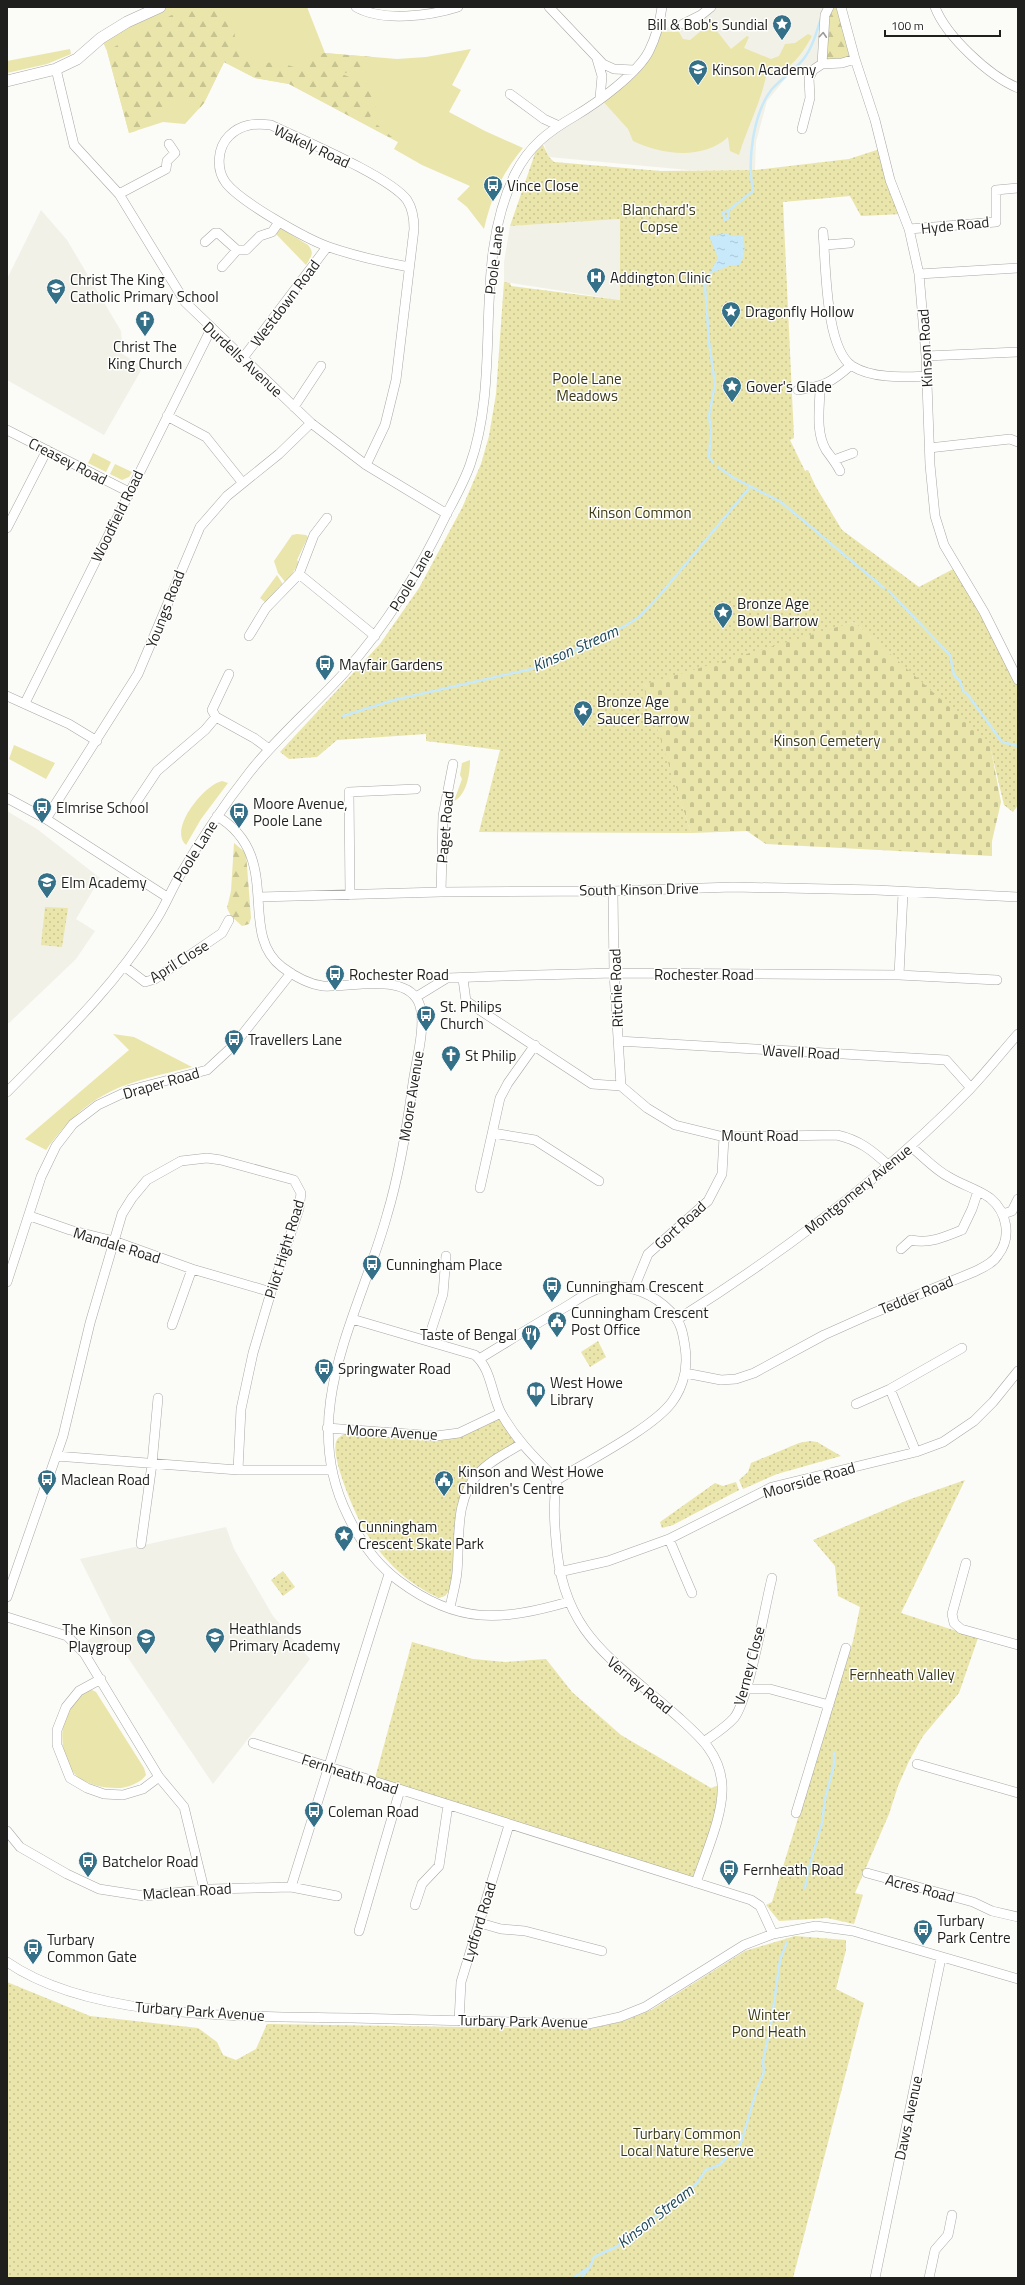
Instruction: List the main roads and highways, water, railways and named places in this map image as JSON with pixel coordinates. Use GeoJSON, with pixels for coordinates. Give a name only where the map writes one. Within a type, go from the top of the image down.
{"type":"FeatureCollection","features":[{"type":"Feature","properties":{"kind":"main road"},"geometry":{"type":"LineString","coordinates":[[7,81],[56,69],[77,59],[107,34],[127,22],[160,7]]}},
{"type":"Feature","properties":{"kind":"water"},"geometry":{"type":"Polygon","coordinates":[[[728,233],[730,236],[743,235],[743,258],[739,265],[729,266],[709,274],[718,258],[709,236],[728,233]]]}},
{"type":"Feature","properties":{"kind":"waterway","name":"Kinson Stream"},"geometry":{"type":"LineString","coordinates":[[725,220],[728,218],[729,210],[753,191],[751,179],[751,152],[756,124],[765,99],[772,89],[803,60],[813,43],[821,18]]}},
{"type":"Feature","properties":{"kind":"waterway","name":"Kinson Stream"},"geometry":{"type":"LineString","coordinates":[[725,220],[723,213],[729,210]]}},
{"type":"Feature","properties":{"kind":"waterway","name":"Kinson Stream"},"geometry":{"type":"LineString","coordinates":[[710,273],[705,285],[709,342],[715,384],[709,416],[711,431],[709,457],[713,462]]}},
{"type":"Feature","properties":{"kind":"waterway","name":"Kinson Stream"},"geometry":{"type":"LineString","coordinates":[[718,467],[734,478],[781,502],[884,588]]}},
{"type":"Feature","properties":{"kind":"waterway","name":"Kinson Stream"},"geometry":{"type":"LineString","coordinates":[[343,716],[394,700],[540,667],[625,626],[639,617],[659,596],[750,487]]}},
{"type":"Feature","properties":{"kind":"waterway","name":"Kinson Stream"},"geometry":{"type":"LineString","coordinates":[[888,590],[950,655],[954,675],[960,681],[963,691],[968,695],[1002,742],[1018,746]]}},
{"type":"Feature","properties":{"kind":"waterway","name":"Kinson Stream"},"geometry":{"type":"LineString","coordinates":[[805,1888],[808,1871],[822,1823],[825,1799],[834,1765],[834,1753]]}},
{"type":"Feature","properties":{"kind":"waterway","name":"Kinson Stream"},"geometry":{"type":"LineString","coordinates":[[771,2024],[780,1960],[787,1942]]}},
{"type":"Feature","properties":{"kind":"waterway","name":"Kinson Stream"},"geometry":{"type":"LineString","coordinates":[[581,2278],[590,2267],[594,2257],[616,2247],[669,2207],[697,2183],[706,2170],[719,2165],[741,2143],[757,2089],[764,2072],[763,2061],[769,2033]]}},
{"type":"Feature","properties":{"kind":"waterway","name":"Kinson Stream"},"geometry":{"type":"LineString","coordinates":[[573,2278],[588,2268]]}},
{"type":"Feature","properties":{"kind":"place","name":"Bill & Bob's Sundial"},"geometry":{"type":"Point","coordinates":[782,41]}},
{"type":"Feature","properties":{"kind":"place","name":"Kinson Academy"},"geometry":{"type":"Point","coordinates":[698,86]}},
{"type":"Feature","properties":{"kind":"place","name":"Vince Close"},"geometry":{"type":"Point","coordinates":[493,202]}},
{"type":"Feature","properties":{"kind":"place","name":"Addington Clinic"},"geometry":{"type":"Point","coordinates":[596,294]}},
{"type":"Feature","properties":{"kind":"place","name":"Christ The King Catholic Primary School"},"geometry":{"type":"Point","coordinates":[56,305]}},
{"type":"Feature","properties":{"kind":"place","name":"Dragonfly Hollow"},"geometry":{"type":"Point","coordinates":[731,328]}},
{"type":"Feature","properties":{"kind":"place","name":"Christ The King Church"},"geometry":{"type":"Point","coordinates":[145,337]}},
{"type":"Feature","properties":{"kind":"place","name":"Gover's Glade"},"geometry":{"type":"Point","coordinates":[732,403]}},
{"type":"Feature","properties":{"kind":"place","name":"Bronze Age Bowl Barrow"},"geometry":{"type":"Point","coordinates":[723,629]}},
{"type":"Feature","properties":{"kind":"place","name":"Mayfair Gardens"},"geometry":{"type":"Point","coordinates":[325,681]}},
{"type":"Feature","properties":{"kind":"place","name":"Bronze Age Saucer Barrow"},"geometry":{"type":"Point","coordinates":[583,727]}},
{"type":"Feature","properties":{"kind":"place","name":"Elmrise School"},"geometry":{"type":"Point","coordinates":[42,824]}},
{"type":"Feature","properties":{"kind":"place","name":"Moore Avenue, Poole Lane"},"geometry":{"type":"Point","coordinates":[239,829]}},
{"type":"Feature","properties":{"kind":"place","name":"Elm Academy"},"geometry":{"type":"Point","coordinates":[47,899]}},
{"type":"Feature","properties":{"kind":"place","name":"Rochester Road"},"geometry":{"type":"Point","coordinates":[335,991]}},
{"type":"Feature","properties":{"kind":"place","name":"St. Philips Church"},"geometry":{"type":"Point","coordinates":[426,1032]}},
{"type":"Feature","properties":{"kind":"place","name":"Travellers Lane"},"geometry":{"type":"Point","coordinates":[234,1056]}},
{"type":"Feature","properties":{"kind":"place","name":"St Philip"},"geometry":{"type":"Point","coordinates":[451,1072]}},
{"type":"Feature","properties":{"kind":"place","name":"Cunningham Place"},"geometry":{"type":"Point","coordinates":[372,1281]}},
{"type":"Feature","properties":{"kind":"place","name":"Cunningham Crescent"},"geometry":{"type":"Point","coordinates":[552,1303]}},
{"type":"Feature","properties":{"kind":"place","name":"Cunningham Crescent Post Office"},"geometry":{"type":"Point","coordinates":[557,1338]}},
{"type":"Feature","properties":{"kind":"place","name":"Taste of Bengal"},"geometry":{"type":"Point","coordinates":[531,1351]}},
{"type":"Feature","properties":{"kind":"place","name":"Springwater Road"},"geometry":{"type":"Point","coordinates":[324,1385]}},
{"type":"Feature","properties":{"kind":"place","name":"West Howe Library"},"geometry":{"type":"Point","coordinates":[536,1408]}},
{"type":"Feature","properties":{"kind":"place","name":"Maclean Road"},"geometry":{"type":"Point","coordinates":[47,1496]}},
{"type":"Feature","properties":{"kind":"place","name":"Kinson and West Howe Children's Centre"},"geometry":{"type":"Point","coordinates":[444,1497]}},
{"type":"Feature","properties":{"kind":"place","name":"Cunningham Crescent Skate Park"},"geometry":{"type":"Point","coordinates":[344,1552]}},
{"type":"Feature","properties":{"kind":"place","name":"Heathlands Primary Academy"},"geometry":{"type":"Point","coordinates":[215,1654]}},
{"type":"Feature","properties":{"kind":"place","name":"The Kinson Playgroup"},"geometry":{"type":"Point","coordinates":[146,1655]}},
{"type":"Feature","properties":{"kind":"place","name":"Coleman Road"},"geometry":{"type":"Point","coordinates":[314,1828]}},
{"type":"Feature","properties":{"kind":"place","name":"Batchelor Road"},"geometry":{"type":"Point","coordinates":[88,1878]}},
{"type":"Feature","properties":{"kind":"place","name":"Fernheath Road"},"geometry":{"type":"Point","coordinates":[729,1886]}},
{"type":"Feature","properties":{"kind":"place","name":"Turbary Park Centre"},"geometry":{"type":"Point","coordinates":[923,1946]}},
{"type":"Feature","properties":{"kind":"place","name":"Turbary Common Gate"},"geometry":{"type":"Point","coordinates":[33,1965]}},
{"type":"Feature","properties":{"kind":"park label","name":"Blanchard's Copse"},"geometry":{"type":"Point","coordinates":[659,218]}},
{"type":"Feature","properties":{"kind":"park label","name":"Poole Lane Meadows"},"geometry":{"type":"Point","coordinates":[587,386]}},
{"type":"Feature","properties":{"kind":"park label","name":"Kinson Common"},"geometry":{"type":"Point","coordinates":[640,512]}},
{"type":"Feature","properties":{"kind":"park label","name":"Kinson Cemetery"},"geometry":{"type":"Point","coordinates":[827,740]}},
{"type":"Feature","properties":{"kind":"park label","name":"Fernheath Valley"},"geometry":{"type":"Point","coordinates":[902,1674]}},
{"type":"Feature","properties":{"kind":"park label","name":"Winter Pond Heath"},"geometry":{"type":"Point","coordinates":[769,2022]}},
{"type":"Feature","properties":{"kind":"park label","name":"Turbary Common Local Nature Reserve"},"geometry":{"type":"Point","coordinates":[687,2142]}}]}
